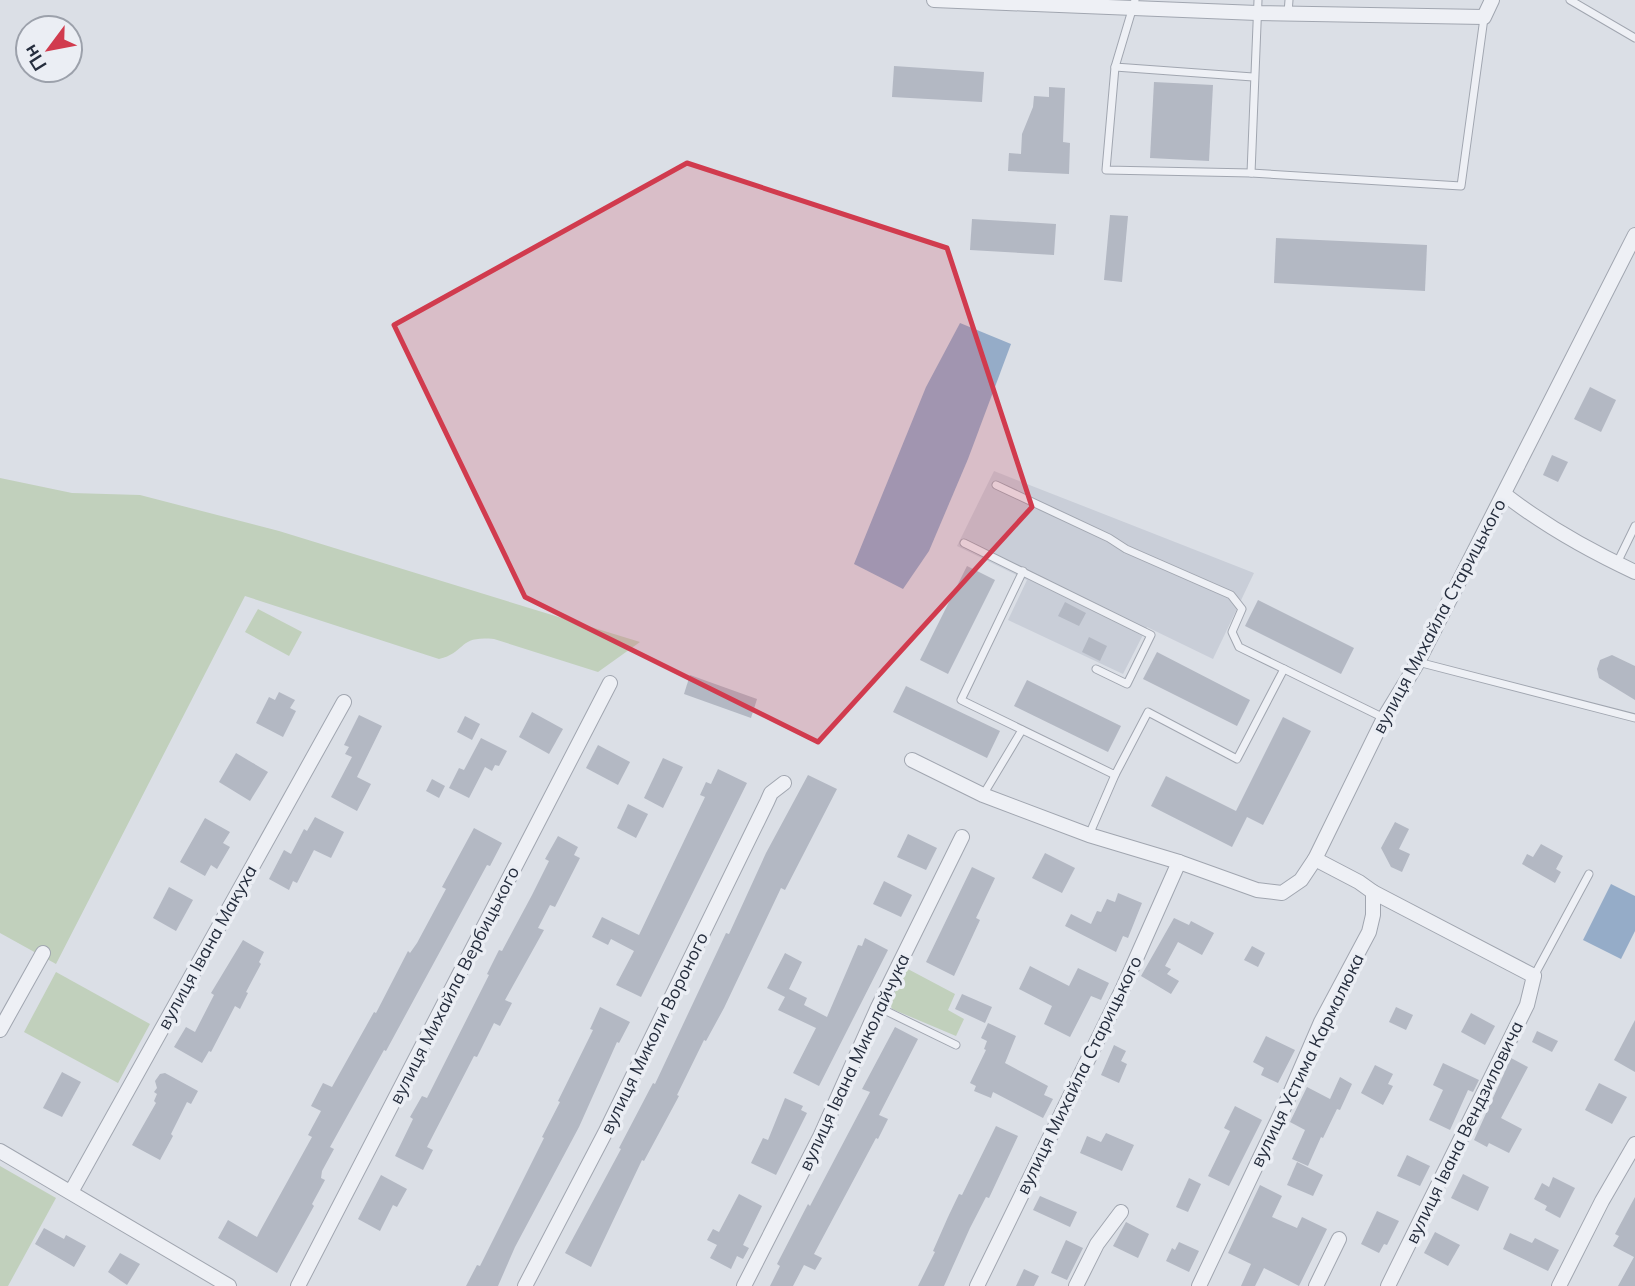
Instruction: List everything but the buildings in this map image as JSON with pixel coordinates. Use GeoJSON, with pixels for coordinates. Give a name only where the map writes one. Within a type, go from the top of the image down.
{"type":"FeatureCollection","features":[{"type":"Feature","properties":{"kind":"street"},"geometry":{"type":"LineString","coordinates":[[934,0],[1289,6],[1484,17],[1492,0]]}},
{"type":"Feature","properties":{"kind":"street","name":"вулиця Михайла Старицького"},"geometry":{"type":"LineString","coordinates":[[912,760],[983,795],[1089,835],[1179,862],[1257,890],[1282,893],[1301,880],[1315,859],[1384,718],[1418,662],[1635,235]]}},
{"type":"Feature","properties":{"kind":"street"},"geometry":{"type":"LineString","coordinates":[[1504,494],[1574,542],[1635,572]]}},
{"type":"Feature","properties":{"kind":"street","name":"вулиця Михайла Вербицького"},"geometry":{"type":"LineString","coordinates":[[298,1286],[610,683]]}},
{"type":"Feature","properties":{"kind":"street","name":"вулиця Івана Макуха"},"geometry":{"type":"LineString","coordinates":[[71,1192],[344,702]]}},
{"type":"Feature","properties":{"kind":"street","name":"вулиця Миколи Вороного"},"geometry":{"type":"LineString","coordinates":[[525,1286],[611,1121],[766,802],[771,793],[784,783]]}},
{"type":"Feature","properties":{"kind":"street","name":"вулиця Івана Миколайчука"},"geometry":{"type":"LineString","coordinates":[[744,1286],[820,1136],[878,1007],[962,837]]}},
{"type":"Feature","properties":{"kind":"street"},"geometry":{"type":"LineString","coordinates":[[1315,859],[1534,976]]}},
{"type":"Feature","properties":{"kind":"street","name":"вулиця Михайла Старицького"},"geometry":{"type":"LineString","coordinates":[[976,1286],[1123,988],[1179,862]]}},
{"type":"Feature","properties":{"kind":"street","name":"вулиця Устима Кармалюка"},"geometry":{"type":"LineString","coordinates":[[1199,1286],[1286,1103],[1321,1022],[1369,932],[1373,915],[1373,892]]}},
{"type":"Feature","properties":{"kind":"street"},"geometry":{"type":"LineString","coordinates":[[0,1030],[43,953]]}},
{"type":"Feature","properties":{"kind":"street","name":"вулиця Івана Вендзиловича"},"geometry":{"type":"LineString","coordinates":[[1388,1286],[1527,1005],[1534,976]]}},
{"type":"Feature","properties":{"kind":"street"},"geometry":{"type":"LineString","coordinates":[[1559,1286],[1602,1201],[1635,1144]]}},
{"type":"Feature","properties":{"kind":"street"},"geometry":{"type":"LineString","coordinates":[[0,1151],[229,1286]]}},
{"type":"Feature","properties":{"kind":"street"},"geometry":{"type":"LineString","coordinates":[[1076,1286],[1097,1244],[1121,1212]]}},
{"type":"Feature","properties":{"kind":"street"},"geometry":{"type":"LineString","coordinates":[[1315,1286],[1339,1239]]}},
{"type":"Feature","properties":{"kind":"lane"},"geometry":{"type":"LineString","coordinates":[[1570,0],[1635,38]]}},
{"type":"Feature","properties":{"kind":"lane"},"geometry":{"type":"LineString","coordinates":[[1134,4],[1115,67],[1106,170],[1251,173],[1461,186],[1484,17]]}},
{"type":"Feature","properties":{"kind":"lane"},"geometry":{"type":"LineString","coordinates":[[1251,173],[1257,6]]}},
{"type":"Feature","properties":{"kind":"lane"},"geometry":{"type":"LineString","coordinates":[[1115,67],[1253,77]]}},
{"type":"Feature","properties":{"kind":"lane"},"geometry":{"type":"LineString","coordinates":[[996,485],[1109,538],[1126,549],[1231,595],[1242,609],[1233,632],[1239,647],[1384,718]]}},
{"type":"Feature","properties":{"kind":"lane"},"geometry":{"type":"LineString","coordinates":[[1617,564],[1635,526]]}},
{"type":"Feature","properties":{"kind":"lane"},"geometry":{"type":"LineString","coordinates":[[964,543],[1151,635],[1127,684],[1096,669]]}},
{"type":"Feature","properties":{"kind":"lane"},"geometry":{"type":"LineString","coordinates":[[1023,571],[961,700],[1115,775]]}},
{"type":"Feature","properties":{"kind":"lane"},"geometry":{"type":"LineString","coordinates":[[1418,662],[1635,718]]}},
{"type":"Feature","properties":{"kind":"lane"},"geometry":{"type":"LineString","coordinates":[[1089,835],[1115,775],[1148,712],[1237,759],[1284,669]]}},
{"type":"Feature","properties":{"kind":"lane"},"geometry":{"type":"LineString","coordinates":[[983,795],[1022,730]]}},
{"type":"Feature","properties":{"kind":"lane"},"geometry":{"type":"LineString","coordinates":[[1534,976],[1589,874]]}},
{"type":"Feature","properties":{"kind":"lane"},"geometry":{"type":"LineString","coordinates":[[878,1007],[956,1045]]}},
{"type":"Feature","properties":{"kind":"highlighted area"},"geometry":{"type":"Polygon","coordinates":[[[687,163],[947,248],[1032,507],[818,742],[525,597],[394,325],[687,163]]]}},
{"type":"Feature","properties":{"kind":"shaded area"},"geometry":{"type":"Polygon","coordinates":[[[994,471],[1254,573],[1213,659],[1147,627],[1123,674],[1008,620],[1027,580],[957,546],[994,471]]]}},
{"type":"Feature","properties":{"kind":"green space"},"geometry":{"type":"Polygon","coordinates":[[[0,478],[72,493],[140,495],[279,531],[640,642],[598,672],[494,639],[482,638],[474,639],[439,659],[245,596],[56,964],[0,933],[0,478]]]}},
{"type":"Feature","properties":{"kind":"green space"},"geometry":{"type":"Polygon","coordinates":[[[258,609],[302,632],[289,656],[245,632],[258,609]]]}},
{"type":"Feature","properties":{"kind":"green space"},"geometry":{"type":"Polygon","coordinates":[[[906,968],[955,994],[948,1010],[964,1019],[956,1036],[892,1009],[890,1003],[906,968]]]}},
{"type":"Feature","properties":{"kind":"green space"},"geometry":{"type":"Polygon","coordinates":[[[56,972],[150,1024],[118,1083],[24,1032],[56,972]]]}},
{"type":"Feature","properties":{"kind":"green space"},"geometry":{"type":"Polygon","coordinates":[[[0,1166],[56,1198],[8,1286],[0,1286],[0,1166]]]}},
{"type":"Feature","properties":{"kind":"water"},"geometry":{"type":"Polygon","coordinates":[[[960,323],[1011,344],[968,459],[929,551],[903,589],[854,564],[926,387],[960,323]]]}},
{"type":"Feature","properties":{"kind":"water"},"geometry":{"type":"Polygon","coordinates":[[[1611,884],[1635,896],[1635,931],[1621,959],[1583,940],[1611,884]]]}}]}
